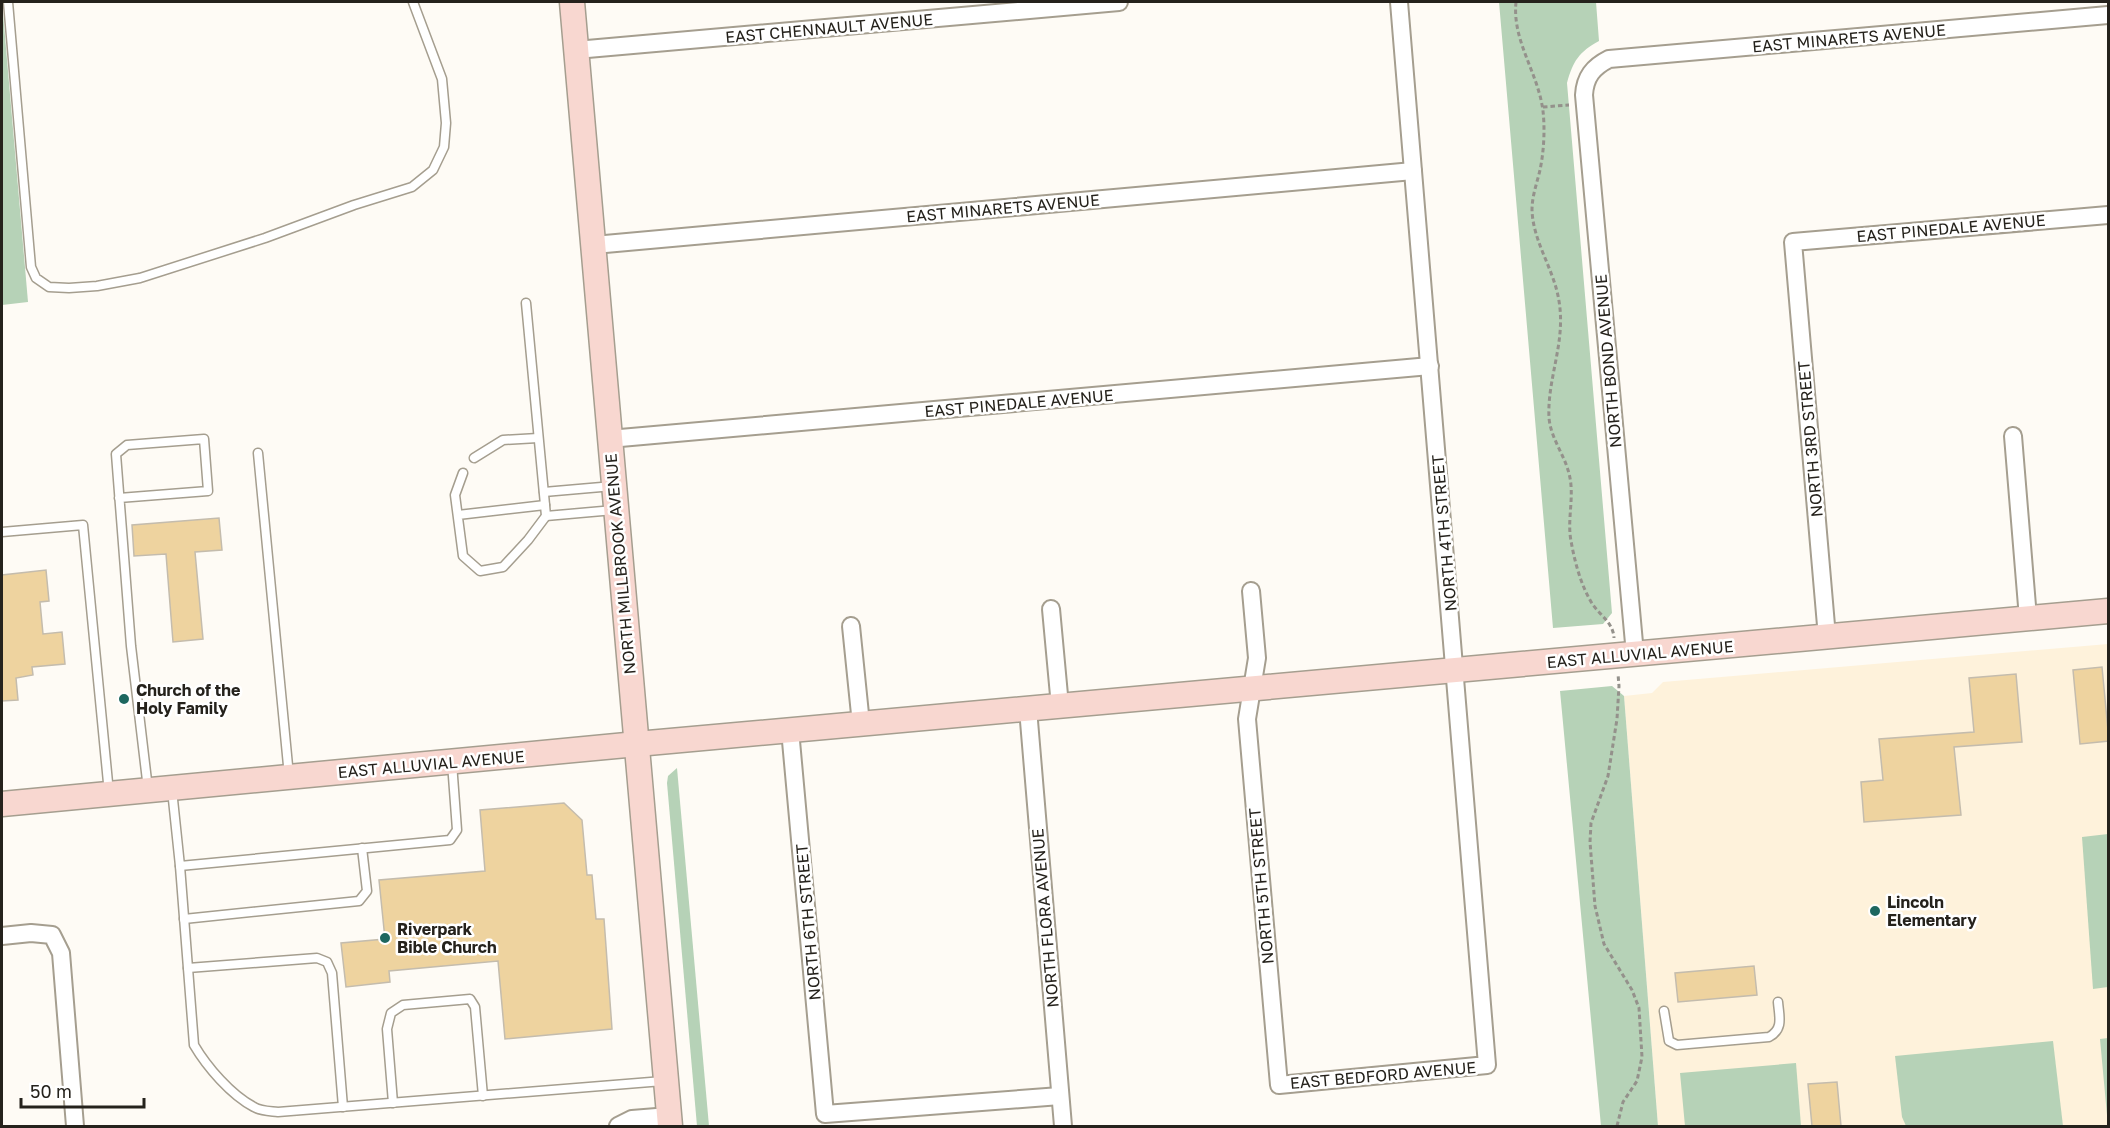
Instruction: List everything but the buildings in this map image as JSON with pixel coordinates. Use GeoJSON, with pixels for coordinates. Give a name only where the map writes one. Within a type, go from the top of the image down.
{"type":"FeatureCollection","features":[{"type":"Feature","properties":{"kind":"main road","name":"NORTH MILLBROOK AVENUE"},"geometry":{"type":"LineString","coordinates":[[572,2],[670,1121]]}},
{"type":"Feature","properties":{"kind":"main road","name":"EAST ALLUVIAL AVENUE"},"geometry":{"type":"LineString","coordinates":[[2,804],[637,744],[2109,611]]}},
{"type":"Feature","properties":{"kind":"street","name":"EAST CHENNAULT AVENUE"},"geometry":{"type":"LineString","coordinates":[[576,50],[1119,2]]}},
{"type":"Feature","properties":{"kind":"street","name":"NORTH 4TH STREET"},"geometry":{"type":"LineString","coordinates":[[1399,2],[1487,1065]]}},
{"type":"Feature","properties":{"kind":"street","name":"EAST MINARETS AVENUE"},"geometry":{"type":"LineString","coordinates":[[1593,70],[1609,59],[2109,15]]}},
{"type":"Feature","properties":{"kind":"street","name":"NORTH BOND AVENUE"},"geometry":{"type":"LineString","coordinates":[[1593,70],[1586,81],[1584,95],[1635,654]]}},
{"type":"Feature","properties":{"kind":"street","name":"EAST MINARETS AVENUE"},"geometry":{"type":"LineString","coordinates":[[594,245],[1413,171]]}},
{"type":"Feature","properties":{"kind":"street","name":"EAST PINEDALE AVENUE"},"geometry":{"type":"LineString","coordinates":[[1793,242],[2109,215]]}},
{"type":"Feature","properties":{"kind":"street","name":"NORTH 3RD STREET"},"geometry":{"type":"LineString","coordinates":[[1793,242],[1827,637]]}},
{"type":"Feature","properties":{"kind":"street","name":"EAST PINEDALE AVENUE"},"geometry":{"type":"LineString","coordinates":[[609,439],[1430,366]]}},
{"type":"Feature","properties":{"kind":"street"},"geometry":{"type":"LineString","coordinates":[[2013,436],[2028,618]]}},
{"type":"Feature","properties":{"kind":"street"},"geometry":{"type":"LineString","coordinates":[[1251,591],[1257,658],[1252,688]]}},
{"type":"Feature","properties":{"kind":"street"},"geometry":{"type":"LineString","coordinates":[[1051,609],[1060,706]]}},
{"type":"Feature","properties":{"kind":"street"},"geometry":{"type":"LineString","coordinates":[[851,626],[861,724]]}},
{"type":"Feature","properties":{"kind":"street","name":"NORTH 5TH STREET"},"geometry":{"type":"LineString","coordinates":[[1252,688],[1247,719],[1279,1085]]}},
{"type":"Feature","properties":{"kind":"street","name":"NORTH FLORA AVENUE"},"geometry":{"type":"LineString","coordinates":[[1028,709],[1063,1126]]}},
{"type":"Feature","properties":{"kind":"street","name":"NORTH 6TH STREET"},"geometry":{"type":"LineString","coordinates":[[790,730],[825,1114],[1060,1096]]}},
{"type":"Feature","properties":{"kind":"street"},"geometry":{"type":"LineString","coordinates":[[2,936],[31,933],[51,934],[61,953],[75,1126]]}},
{"type":"Feature","properties":{"kind":"street","name":"EAST BEDFORD AVENUE"},"geometry":{"type":"LineString","coordinates":[[1279,1085],[1487,1065]]}},
{"type":"Feature","properties":{"kind":"street"},"geometry":{"type":"LineString","coordinates":[[618,1126],[632,1119],[670,1121]]}},
{"type":"Feature","properties":{"kind":"lane"},"geometry":{"type":"LineString","coordinates":[[8,2],[31,267],[36,278],[49,287],[69,288],[97,286],[140,278],[265,238],[354,205],[412,188],[434,170],[444,147],[446,123],[442,79],[413,2]]}},
{"type":"Feature","properties":{"kind":"lane"},"geometry":{"type":"LineString","coordinates":[[463,473],[455,495],[463,556],[480,571],[503,567],[546,516],[526,303]]}},
{"type":"Feature","properties":{"kind":"lane"},"geometry":{"type":"LineString","coordinates":[[474,458],[503,440],[538,438]]}},
{"type":"Feature","properties":{"kind":"lane"},"geometry":{"type":"LineString","coordinates":[[119,498],[208,491],[204,439],[127,445],[116,454],[119,498],[131,646],[148,789]]}},
{"type":"Feature","properties":{"kind":"lane"},"geometry":{"type":"LineString","coordinates":[[258,453],[289,777]]}},
{"type":"Feature","properties":{"kind":"lane"},"geometry":{"type":"LineString","coordinates":[[544,492],[613,486]]}},
{"type":"Feature","properties":{"kind":"lane"},"geometry":{"type":"LineString","coordinates":[[458,515],[545,505]]}},
{"type":"Feature","properties":{"kind":"lane"},"geometry":{"type":"LineString","coordinates":[[546,516],[615,510]]}},
{"type":"Feature","properties":{"kind":"lane"},"geometry":{"type":"LineString","coordinates":[[2,532],[83,525],[109,793]]}},
{"type":"Feature","properties":{"kind":"lane"},"geometry":{"type":"LineString","coordinates":[[180,866],[450,840],[457,830],[452,762]]}},
{"type":"Feature","properties":{"kind":"lane"},"geometry":{"type":"LineString","coordinates":[[172,787],[194,1045],[206,1064],[255,1108],[278,1113],[666,1081]]}},
{"type":"Feature","properties":{"kind":"lane"},"geometry":{"type":"LineString","coordinates":[[184,919],[359,901],[367,891],[363,848]]}},
{"type":"Feature","properties":{"kind":"lane"},"geometry":{"type":"LineString","coordinates":[[188,968],[317,958],[327,962],[332,973],[344,1107]]}},
{"type":"Feature","properties":{"kind":"lane"},"geometry":{"type":"LineString","coordinates":[[393,1103],[387,1029],[391,1013],[403,1005],[470,999],[475,1007],[483,1096]]}},
{"type":"Feature","properties":{"kind":"lane"},"geometry":{"type":"LineString","coordinates":[[1664,1011],[1669,1041],[1677,1045],[1769,1036],[1777,1033],[1780,1025],[1778,1002]]}},
{"type":"Feature","properties":{"kind":"path"},"geometry":{"type":"LineString","coordinates":[[1516,2],[1517,29],[1521,44],[1534,71],[1542,107],[1543,148],[1532,208],[1534,229],[1551,270],[1559,300],[1562,328],[1549,418],[1552,434],[1565,459],[1570,477],[1568,524],[1577,569],[1593,605],[1613,626]]}},
{"type":"Feature","properties":{"kind":"path"},"geometry":{"type":"LineString","coordinates":[[1542,107],[1571,105]]}},
{"type":"Feature","properties":{"kind":"path"},"geometry":{"type":"LineString","coordinates":[[1617,1126],[1623,1102],[1637,1080],[1642,1057],[1639,1008],[1632,990],[1604,944],[1595,906],[1590,842],[1591,823],[1608,776],[1617,719],[1619,686]]}},
{"type":"Feature","properties":{"kind":"shaded area","name":"Lincoln Elementary"},"geometry":{"type":"Polygon","coordinates":[[[2108,644],[2108,1126],[1658,1126],[1624,696],[1652,693],[1663,682],[2108,644]]]}},
{"type":"Feature","properties":{"kind":"green space"},"geometry":{"type":"Polygon","coordinates":[[[2,2],[28,302],[2,305],[2,2]]]}},
{"type":"Feature","properties":{"kind":"green space"},"geometry":{"type":"Polygon","coordinates":[[[1499,2],[1596,2],[1599,41],[1586,49],[1578,58],[1567,83],[1612,613],[1603,624],[1553,628],[1499,2]]]}},
{"type":"Feature","properties":{"kind":"green space"},"geometry":{"type":"Polygon","coordinates":[[[1612,686],[1624,696],[1658,1126],[1601,1126],[1560,691],[1612,686]]]}},
{"type":"Feature","properties":{"kind":"green space"},"geometry":{"type":"Polygon","coordinates":[[[677,768],[709,1126],[697,1126],[667,783],[668,776],[677,768]]]}},
{"type":"Feature","properties":{"kind":"green space"},"geometry":{"type":"Polygon","coordinates":[[[2108,834],[2108,987],[2093,989],[2082,837],[2108,834]]]}},
{"type":"Feature","properties":{"kind":"green space"},"geometry":{"type":"Polygon","coordinates":[[[2108,1038],[2108,1126],[2100,1039],[2108,1038]]]}},
{"type":"Feature","properties":{"kind":"green space"},"geometry":{"type":"Polygon","coordinates":[[[2053,1041],[2063,1126],[1906,1126],[1902,1117],[1895,1056],[2053,1041]]]}},
{"type":"Feature","properties":{"kind":"green space"},"geometry":{"type":"Polygon","coordinates":[[[1796,1063],[1801,1126],[1685,1126],[1680,1073],[1796,1063]]]}},
{"type":"Feature","properties":{"kind":"place","name":"Church of the Holy Family"},"geometry":{"type":"Point","coordinates":[124,699]}},
{"type":"Feature","properties":{"kind":"place","name":"Lincoln Elementary"},"geometry":{"type":"Point","coordinates":[1875,911]}},
{"type":"Feature","properties":{"kind":"place","name":"Riverpark Bible Church"},"geometry":{"type":"Point","coordinates":[385,938]}}]}
